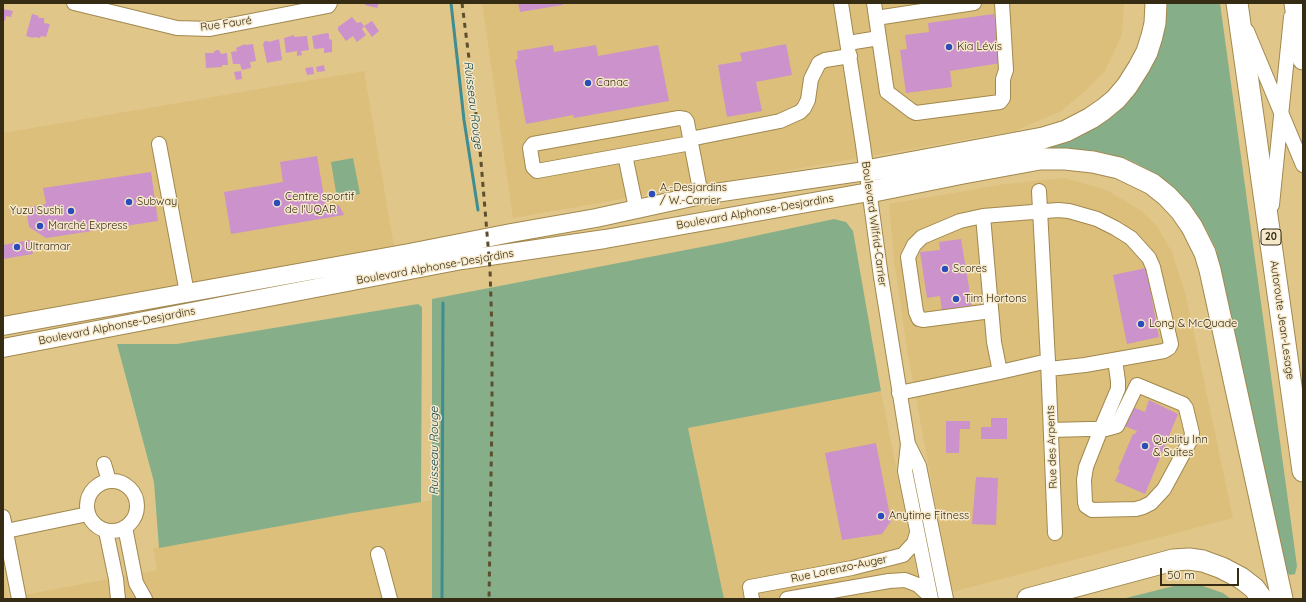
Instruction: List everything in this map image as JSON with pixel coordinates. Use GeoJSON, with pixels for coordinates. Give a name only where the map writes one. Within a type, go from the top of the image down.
{"type":"FeatureCollection","features":[{"type":"Feature","properties":{"kind":"highway"},"geometry":{"type":"LineString","coordinates":[[866,171],[1038,139],[1066,131],[1090,118],[1116,99],[1139,68],[1147,52],[1152,36],[1155,23],[1156,3]]}},
{"type":"Feature","properties":{"kind":"highway"},"geometry":{"type":"LineString","coordinates":[[1294,3],[1303,59]]}},
{"type":"Feature","properties":{"kind":"highway","name":"Autoroute Jean-Lesage"},"geometry":{"type":"LineString","coordinates":[[1238,8],[1303,470]]}},
{"type":"Feature","properties":{"kind":"highway"},"geometry":{"type":"LineString","coordinates":[[869,192],[1040,159],[1066,159],[1093,162],[1119,168],[1152,184],[1167,196],[1181,211],[1192,227],[1205,252],[1282,599]]}},
{"type":"Feature","properties":{"kind":"highway"},"geometry":{"type":"LineString","coordinates":[[1028,599],[1173,560],[1189,559],[1203,561],[1222,568],[1241,578],[1254,588],[1262,599]]}},
{"type":"Feature","properties":{"kind":"main road","name":"Boulevard Alphonse-Desjardins"},"geometry":{"type":"LineString","coordinates":[[3,326],[596,218],[636,208],[701,195],[866,171]]}},
{"type":"Feature","properties":{"kind":"main road","name":"Boulevard Alphonse-Desjardins"},"geometry":{"type":"LineString","coordinates":[[3,348],[457,261],[605,239],[869,192]]}},
{"type":"Feature","properties":{"kind":"street","name":"Rue Fauré"},"geometry":{"type":"LineString","coordinates":[[74,3],[177,28],[210,29],[328,6],[330,3]]}},
{"type":"Feature","properties":{"kind":"street","name":"Boulevard Wilfrid-Carrier"},"geometry":{"type":"LineString","coordinates":[[841,3],[899,393],[908,444],[905,471],[931,598]]}},
{"type":"Feature","properties":{"kind":"street"},"geometry":{"type":"LineString","coordinates":[[874,3],[887,92],[916,112],[1000,102],[1003,98],[1003,79],[1006,70],[1002,3]]}},
{"type":"Feature","properties":{"kind":"street"},"geometry":{"type":"LineString","coordinates":[[876,18],[974,3]]}},
{"type":"Feature","properties":{"kind":"street"},"geometry":{"type":"LineString","coordinates":[[1270,229],[1281,112],[1294,3]]}},
{"type":"Feature","properties":{"kind":"street"},"geometry":{"type":"LineString","coordinates":[[1238,8],[1303,165]]}},
{"type":"Feature","properties":{"kind":"street"},"geometry":{"type":"LineString","coordinates":[[701,195],[691,141],[688,122],[685,119],[679,118],[533,144],[530,148],[533,167],[537,171],[625,155],[691,141],[790,118],[804,108],[808,100],[811,79],[819,63],[849,49],[879,38]]}},
{"type":"Feature","properties":{"kind":"street"},"geometry":{"type":"LineString","coordinates":[[160,144],[187,293]]}},
{"type":"Feature","properties":{"kind":"street"},"geometry":{"type":"LineString","coordinates":[[625,155],[636,208]]}},
{"type":"Feature","properties":{"kind":"street","name":"Rue des Arpents"},"geometry":{"type":"LineString","coordinates":[[1039,191],[1055,533]]}},
{"type":"Feature","properties":{"kind":"street"},"geometry":{"type":"LineString","coordinates":[[899,393],[1000,372],[1048,365],[1115,360],[1164,351],[1169,348],[1171,344],[1152,267],[1149,258],[1140,246],[1131,238],[1098,219],[1069,211],[983,216],[960,221],[922,237],[914,244],[908,257],[916,312],[919,319],[923,320],[991,311]]}},
{"type":"Feature","properties":{"kind":"street"},"geometry":{"type":"LineString","coordinates":[[983,216],[994,342],[1000,372]]}},
{"type":"Feature","properties":{"kind":"street"},"geometry":{"type":"LineString","coordinates":[[1051,430],[1101,429],[1112,429],[1119,424],[1137,385],[1183,404],[1186,408],[1192,433],[1191,439],[1164,489],[1151,503],[1136,509],[1092,510],[1086,506],[1084,480],[1086,467],[1101,429],[1118,389],[1115,360]]}},
{"type":"Feature","properties":{"kind":"street","name":"Boulevard Wilfrid-Carrier"},"geometry":{"type":"LineString","coordinates":[[908,444],[919,466],[946,599]]}},
{"type":"Feature","properties":{"kind":"street"},"geometry":{"type":"LineString","coordinates":[[104,464],[109,482]]}},
{"type":"Feature","properties":{"kind":"street"},"geometry":{"type":"LineString","coordinates":[[109,482],[118,482],[126,485],[132,490],[138,505],[132,521],[125,527],[115,531],[106,531],[94,523],[88,514],[87,508],[90,494],[102,483],[109,482]]}},
{"type":"Feature","properties":{"kind":"street"},"geometry":{"type":"LineString","coordinates":[[6,531],[88,514]]}},
{"type":"Feature","properties":{"kind":"street"},"geometry":{"type":"LineString","coordinates":[[3,517],[19,599]]}},
{"type":"Feature","properties":{"kind":"street"},"geometry":{"type":"LineString","coordinates":[[125,527],[136,583],[145,599]]}},
{"type":"Feature","properties":{"kind":"street"},"geometry":{"type":"LineString","coordinates":[[106,531],[116,579],[118,599]]}},
{"type":"Feature","properties":{"kind":"street","name":"Rue Lorenzo-Auger"},"geometry":{"type":"LineString","coordinates":[[751,593],[898,557],[909,550],[914,543],[917,533]]}},
{"type":"Feature","properties":{"kind":"street"},"geometry":{"type":"LineString","coordinates":[[378,554],[390,599]]}},
{"type":"Feature","properties":{"kind":"street","name":"Rue Lorenzo-Auger"},"geometry":{"type":"LineString","coordinates":[[787,599],[829,595],[889,581],[904,580],[918,585],[931,598]]}},
{"type":"Feature","properties":{"kind":"shaded area"},"geometry":{"type":"Polygon","coordinates":[[[482,3],[1124,3],[1122,35],[1105,71],[1085,91],[1061,111],[1015,131],[513,218],[482,3]]]}},
{"type":"Feature","properties":{"kind":"shaded area"},"geometry":{"type":"Polygon","coordinates":[[[364,71],[394,246],[3,320],[3,133],[364,71]]]}},
{"type":"Feature","properties":{"kind":"shaded area"},"geometry":{"type":"Polygon","coordinates":[[[1064,178],[1107,190],[1140,210],[1156,225],[1172,252],[1186,296],[1233,518],[952,592],[908,355],[894,261],[889,204],[1005,184],[1064,178]]]}},
{"type":"Feature","properties":{"kind":"shaded area"},"geometry":{"type":"Polygon","coordinates":[[[881,391],[922,599],[724,599],[688,428],[881,391]]]}},
{"type":"Feature","properties":{"kind":"shaded area"},"geometry":{"type":"Polygon","coordinates":[[[433,500],[432,599],[3,599],[3,571],[8,598],[157,570],[153,548],[433,500]]]}},
{"type":"Feature","properties":{"kind":"green space"},"geometry":{"type":"Polygon","coordinates":[[[1166,3],[1220,3],[1297,566],[1295,574],[1290,575],[1286,572],[1216,249],[1205,227],[1190,204],[1173,188],[1149,170],[1127,159],[1096,151],[1041,149],[1090,129],[1166,3]]]}},
{"type":"Feature","properties":{"kind":"green space"},"geometry":{"type":"Polygon","coordinates":[[[353,158],[360,194],[337,198],[331,162],[353,158]]]}},
{"type":"Feature","properties":{"kind":"green space"},"geometry":{"type":"Polygon","coordinates":[[[834,219],[846,222],[853,231],[881,391],[688,428],[724,599],[432,599],[432,299],[722,243],[834,219]]]}},
{"type":"Feature","properties":{"kind":"green space"},"geometry":{"type":"Polygon","coordinates":[[[418,304],[422,307],[421,502],[159,548],[154,482],[117,344],[177,344],[418,304]]]}},
{"type":"Feature","properties":{"kind":"green space"},"geometry":{"type":"Polygon","coordinates":[[[1197,584],[1223,593],[1231,599],[1122,599],[1178,585],[1197,584]]]}},
{"type":"Feature","properties":{"kind":"building"},"geometry":{"type":"Polygon","coordinates":[[[365,3],[379,3],[377,8],[365,5],[365,3]]]}},
{"type":"Feature","properties":{"kind":"building"},"geometry":{"type":"Polygon","coordinates":[[[518,3],[563,3],[563,5],[520,12],[518,3]]]}},
{"type":"Feature","properties":{"kind":"building"},"geometry":{"type":"Polygon","coordinates":[[[3,9],[13,11],[11,17],[6,16],[5,21],[3,20],[3,9]]]}},
{"type":"Feature","properties":{"kind":"building"},"geometry":{"type":"Polygon","coordinates":[[[32,14],[39,16],[38,18],[44,18],[44,23],[50,24],[46,37],[41,36],[40,38],[33,38],[26,36],[32,14]]]}},
{"type":"Feature","properties":{"kind":"building"},"geometry":{"type":"Polygon","coordinates":[[[994,14],[1001,63],[950,71],[952,87],[906,93],[900,50],[907,49],[905,35],[929,32],[928,23],[994,14]]]}},
{"type":"Feature","properties":{"kind":"building"},"geometry":{"type":"Polygon","coordinates":[[[352,17],[357,23],[361,22],[364,26],[362,29],[366,35],[357,42],[353,36],[346,41],[338,30],[338,27],[352,17]]]}},
{"type":"Feature","properties":{"kind":"building"},"geometry":{"type":"Polygon","coordinates":[[[372,21],[379,31],[372,37],[364,26],[372,21]]]}},
{"type":"Feature","properties":{"kind":"building"},"geometry":{"type":"Polygon","coordinates":[[[327,33],[329,34],[329,39],[332,40],[332,52],[324,53],[324,48],[314,49],[312,36],[327,33]]]}},
{"type":"Feature","properties":{"kind":"building"},"geometry":{"type":"Polygon","coordinates":[[[294,35],[294,37],[307,36],[309,50],[301,51],[302,55],[297,56],[297,51],[286,53],[284,38],[294,35]]]}},
{"type":"Feature","properties":{"kind":"building"},"geometry":{"type":"Polygon","coordinates":[[[279,39],[282,60],[267,63],[263,44],[265,41],[269,42],[279,39]]]}},
{"type":"Feature","properties":{"kind":"building"},"geometry":{"type":"Polygon","coordinates":[[[245,44],[253,44],[256,61],[250,62],[251,68],[242,70],[240,64],[233,64],[231,52],[237,51],[236,48],[245,44]]]}},
{"type":"Feature","properties":{"kind":"building"},"geometry":{"type":"Polygon","coordinates":[[[786,44],[792,75],[756,82],[762,111],[727,117],[718,65],[742,61],[740,53],[786,44]]]}},
{"type":"Feature","properties":{"kind":"building"},"geometry":{"type":"Polygon","coordinates":[[[553,45],[554,52],[596,45],[598,56],[658,45],[669,101],[574,118],[573,115],[526,124],[515,60],[518,59],[517,51],[553,45]]]}},
{"type":"Feature","properties":{"kind":"building"},"geometry":{"type":"Polygon","coordinates":[[[216,50],[219,50],[221,54],[227,53],[228,65],[206,68],[205,53],[213,53],[216,50]]]}},
{"type":"Feature","properties":{"kind":"building"},"geometry":{"type":"Polygon","coordinates":[[[324,65],[325,71],[317,72],[316,67],[324,65]]]}},
{"type":"Feature","properties":{"kind":"building"},"geometry":{"type":"Polygon","coordinates":[[[313,67],[314,74],[307,75],[305,68],[313,67]]]}},
{"type":"Feature","properties":{"kind":"building"},"geometry":{"type":"Polygon","coordinates":[[[241,71],[242,79],[236,80],[234,72],[241,71]]]}},
{"type":"Feature","properties":{"kind":"building"},"geometry":{"type":"Polygon","coordinates":[[[317,156],[326,208],[339,205],[344,215],[231,234],[224,192],[283,182],[280,162],[317,156]]]}},
{"type":"Feature","properties":{"kind":"building"},"geometry":{"type":"Polygon","coordinates":[[[151,172],[158,221],[46,238],[29,227],[26,208],[46,204],[43,188],[151,172]]]}},
{"type":"Feature","properties":{"kind":"building"},"geometry":{"type":"Polygon","coordinates":[[[961,239],[972,306],[942,311],[940,296],[927,298],[920,252],[940,250],[939,242],[961,239]]]}},
{"type":"Feature","properties":{"kind":"building"},"geometry":{"type":"Polygon","coordinates":[[[30,240],[33,254],[3,259],[3,245],[30,240]]]}},
{"type":"Feature","properties":{"kind":"building"},"geometry":{"type":"Polygon","coordinates":[[[1146,268],[1159,337],[1127,344],[1113,275],[1146,268]]]}},
{"type":"Feature","properties":{"kind":"building"},"geometry":{"type":"Polygon","coordinates":[[[1149,400],[1178,414],[1145,494],[1115,481],[1120,470],[1118,469],[1133,434],[1137,431],[1112,421],[1120,402],[1145,412],[1149,400]]]}},
{"type":"Feature","properties":{"kind":"building"},"geometry":{"type":"Polygon","coordinates":[[[991,418],[1007,418],[1007,439],[981,439],[981,427],[991,427],[991,418]]]}},
{"type":"Feature","properties":{"kind":"building"},"geometry":{"type":"Polygon","coordinates":[[[946,421],[970,421],[970,429],[960,429],[959,453],[946,453],[946,421]]]}},
{"type":"Feature","properties":{"kind":"building"},"geometry":{"type":"Polygon","coordinates":[[[876,443],[891,521],[882,534],[842,540],[825,453],[876,443]]]}},
{"type":"Feature","properties":{"kind":"building"},"geometry":{"type":"Polygon","coordinates":[[[976,477],[998,478],[996,525],[972,524],[976,477]]]}},
{"type":"Feature","properties":{"kind":"waterway","name":"Ruisseau Rouge"},"geometry":{"type":"LineString","coordinates":[[451,3],[464,120],[478,210]]}},
{"type":"Feature","properties":{"kind":"waterway","name":"Ruisseau Rouge"},"geometry":{"type":"LineString","coordinates":[[442,599],[443,303]]}},
{"type":"Feature","properties":{"kind":"railway"},"geometry":{"type":"LineString","coordinates":[[462,3],[479,138],[490,269],[492,415],[489,599]]}},
{"type":"Feature","properties":{"kind":"place","name":"Kia Lévis"},"geometry":{"type":"Point","coordinates":[949,47]}},
{"type":"Feature","properties":{"kind":"place","name":"Canac"},"geometry":{"type":"Point","coordinates":[588,83]}},
{"type":"Feature","properties":{"kind":"place","name":"A.-Desjardins / W.-Carrier"},"geometry":{"type":"Point","coordinates":[652,194]}},
{"type":"Feature","properties":{"kind":"place","name":"Subway"},"geometry":{"type":"Point","coordinates":[129,202]}},
{"type":"Feature","properties":{"kind":"place","name":"Centre sportif de l'UQAR"},"geometry":{"type":"Point","coordinates":[277,203]}},
{"type":"Feature","properties":{"kind":"place","name":"Yuzu Sushi"},"geometry":{"type":"Point","coordinates":[71,211]}},
{"type":"Feature","properties":{"kind":"place","name":"Marché Express"},"geometry":{"type":"Point","coordinates":[40,226]}},
{"type":"Feature","properties":{"kind":"place","name":"Ultramar"},"geometry":{"type":"Point","coordinates":[17,247]}},
{"type":"Feature","properties":{"kind":"place","name":"Scores"},"geometry":{"type":"Point","coordinates":[945,269]}},
{"type":"Feature","properties":{"kind":"place","name":"Tim Hortons"},"geometry":{"type":"Point","coordinates":[956,299]}},
{"type":"Feature","properties":{"kind":"place","name":"Long & McQuade"},"geometry":{"type":"Point","coordinates":[1141,324]}},
{"type":"Feature","properties":{"kind":"place","name":"Quality Inn & Suites"},"geometry":{"type":"Point","coordinates":[1145,446]}},
{"type":"Feature","properties":{"kind":"place","name":"Anytime Fitness"},"geometry":{"type":"Point","coordinates":[881,516]}}]}
